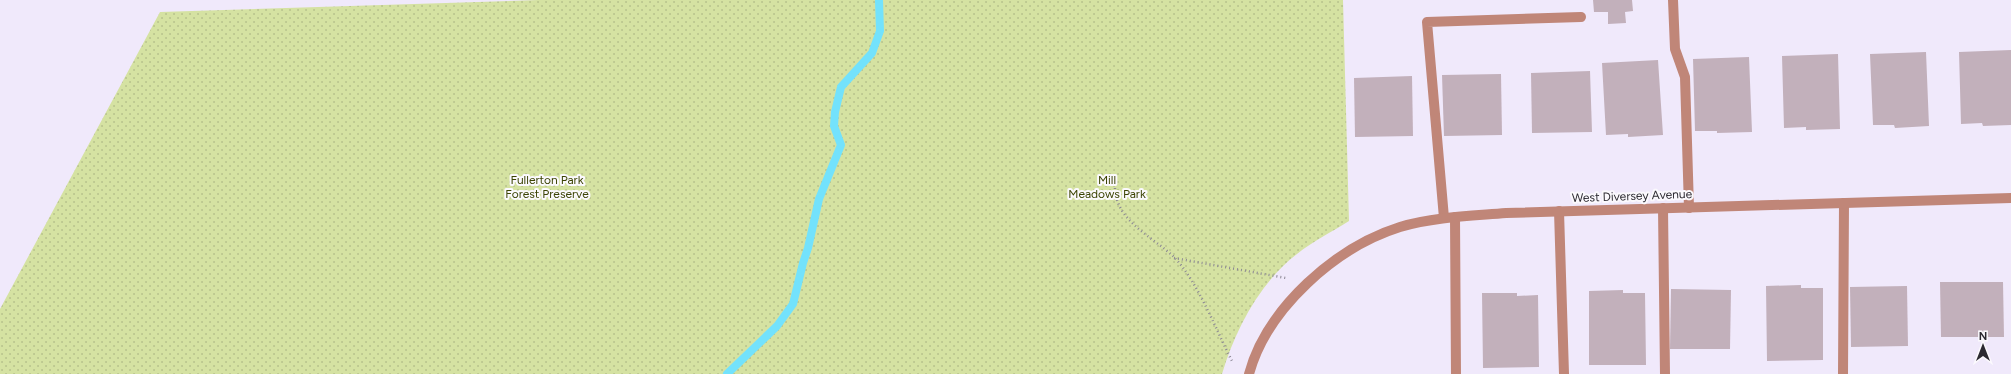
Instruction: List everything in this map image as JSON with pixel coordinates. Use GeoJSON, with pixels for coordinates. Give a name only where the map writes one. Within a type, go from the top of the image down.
{"type":"FeatureCollection","features":[{"type":"Feature","properties":{"kind":"street"},"geometry":{"type":"LineString","coordinates":[[1673,0],[1675,49],[1685,77],[1689,208]]}},
{"type":"Feature","properties":{"kind":"street"},"geometry":{"type":"LineString","coordinates":[[1444,218],[1427,22],[1581,17]]}},
{"type":"Feature","properties":{"kind":"street","name":"West Diversey Avenue"},"geometry":{"type":"LineString","coordinates":[[1248,374],[1263,338],[1282,310],[1318,273],[1360,243],[1401,227],[1444,218],[1559,211],[2011,198]]}},
{"type":"Feature","properties":{"kind":"street"},"geometry":{"type":"LineString","coordinates":[[1843,374],[1844,203]]}},
{"type":"Feature","properties":{"kind":"street"},"geometry":{"type":"LineString","coordinates":[[1663,208],[1666,374]]}},
{"type":"Feature","properties":{"kind":"street"},"geometry":{"type":"LineString","coordinates":[[1559,211],[1564,374]]}},
{"type":"Feature","properties":{"kind":"street"},"geometry":{"type":"LineString","coordinates":[[1455,217],[1456,374]]}},
{"type":"Feature","properties":{"kind":"path"},"geometry":{"type":"LineString","coordinates":[[1115,184],[1115,194],[1118,205],[1126,217],[1174,258],[1186,273],[1232,362]]}},
{"type":"Feature","properties":{"kind":"path"},"geometry":{"type":"LineString","coordinates":[[1174,258],[1309,283]]}},
{"type":"Feature","properties":{"kind":"green space","name":"Fullerton Park Forest Preserve"},"geometry":{"type":"Polygon","coordinates":[[[538,0],[1343,0],[1349,221],[1303,249],[1284,265],[1272,278],[1250,308],[1227,357],[1222,374],[0,374],[0,309],[160,12],[538,0]]]}},
{"type":"Feature","properties":{"kind":"building"},"geometry":{"type":"Polygon","coordinates":[[[1593,0],[1632,0],[1633,11],[1625,12],[1626,23],[1608,24],[1608,12],[1594,12],[1593,0]]]}},
{"type":"Feature","properties":{"kind":"building"},"geometry":{"type":"Polygon","coordinates":[[[2011,50],[2011,125],[1983,126],[1982,123],[1961,124],[1959,52],[2011,50]]]}},
{"type":"Feature","properties":{"kind":"building"},"geometry":{"type":"Polygon","coordinates":[[[1926,52],[1929,126],[1895,128],[1894,125],[1873,125],[1870,54],[1926,52]]]}},
{"type":"Feature","properties":{"kind":"building"},"geometry":{"type":"Polygon","coordinates":[[[1838,54],[1840,129],[1806,130],[1806,127],[1784,128],[1782,56],[1838,54]]]}},
{"type":"Feature","properties":{"kind":"building"},"geometry":{"type":"Polygon","coordinates":[[[1749,57],[1752,132],[1717,133],[1717,131],[1695,131],[1693,59],[1749,57]]]}},
{"type":"Feature","properties":{"kind":"building"},"geometry":{"type":"Polygon","coordinates":[[[1658,60],[1663,135],[1628,137],[1628,134],[1606,135],[1602,63],[1658,60]]]}},
{"type":"Feature","properties":{"kind":"building"},"geometry":{"type":"Polygon","coordinates":[[[1590,71],[1592,132],[1532,133],[1531,73],[1590,71]]]}},
{"type":"Feature","properties":{"kind":"building"},"geometry":{"type":"Polygon","coordinates":[[[1501,74],[1502,135],[1444,136],[1442,75],[1501,74]]]}},
{"type":"Feature","properties":{"kind":"building"},"geometry":{"type":"Polygon","coordinates":[[[1412,76],[1413,136],[1355,137],[1354,78],[1412,76]]]}},
{"type":"Feature","properties":{"kind":"building"},"geometry":{"type":"Polygon","coordinates":[[[1940,282],[2003,282],[2004,337],[1941,337],[1940,282]]]}},
{"type":"Feature","properties":{"kind":"building"},"geometry":{"type":"Polygon","coordinates":[[[1801,285],[1801,288],[1823,288],[1823,360],[1767,361],[1766,286],[1801,285]]]}},
{"type":"Feature","properties":{"kind":"building"},"geometry":{"type":"Polygon","coordinates":[[[1907,286],[1908,346],[1851,347],[1850,287],[1907,286]]]}},
{"type":"Feature","properties":{"kind":"building"},"geometry":{"type":"Polygon","coordinates":[[[1671,289],[1731,290],[1730,349],[1670,349],[1671,289]]]}},
{"type":"Feature","properties":{"kind":"building"},"geometry":{"type":"Polygon","coordinates":[[[1623,290],[1623,293],[1645,293],[1646,365],[1589,365],[1589,291],[1623,290]]]}},
{"type":"Feature","properties":{"kind":"building"},"geometry":{"type":"Polygon","coordinates":[[[1482,293],[1517,293],[1517,296],[1538,295],[1539,367],[1483,368],[1482,293]]]}},
{"type":"Feature","properties":{"kind":"waterway"},"geometry":{"type":"LineString","coordinates":[[727,374],[777,326],[793,304],[819,199],[841,145],[834,126],[835,112],[841,87],[872,53],[880,31],[879,0]]}},
{"type":"Feature","properties":{"kind":"park label","name":"Mill Meadows Park"},"geometry":{"type":"Point","coordinates":[1107,187]}}]}
